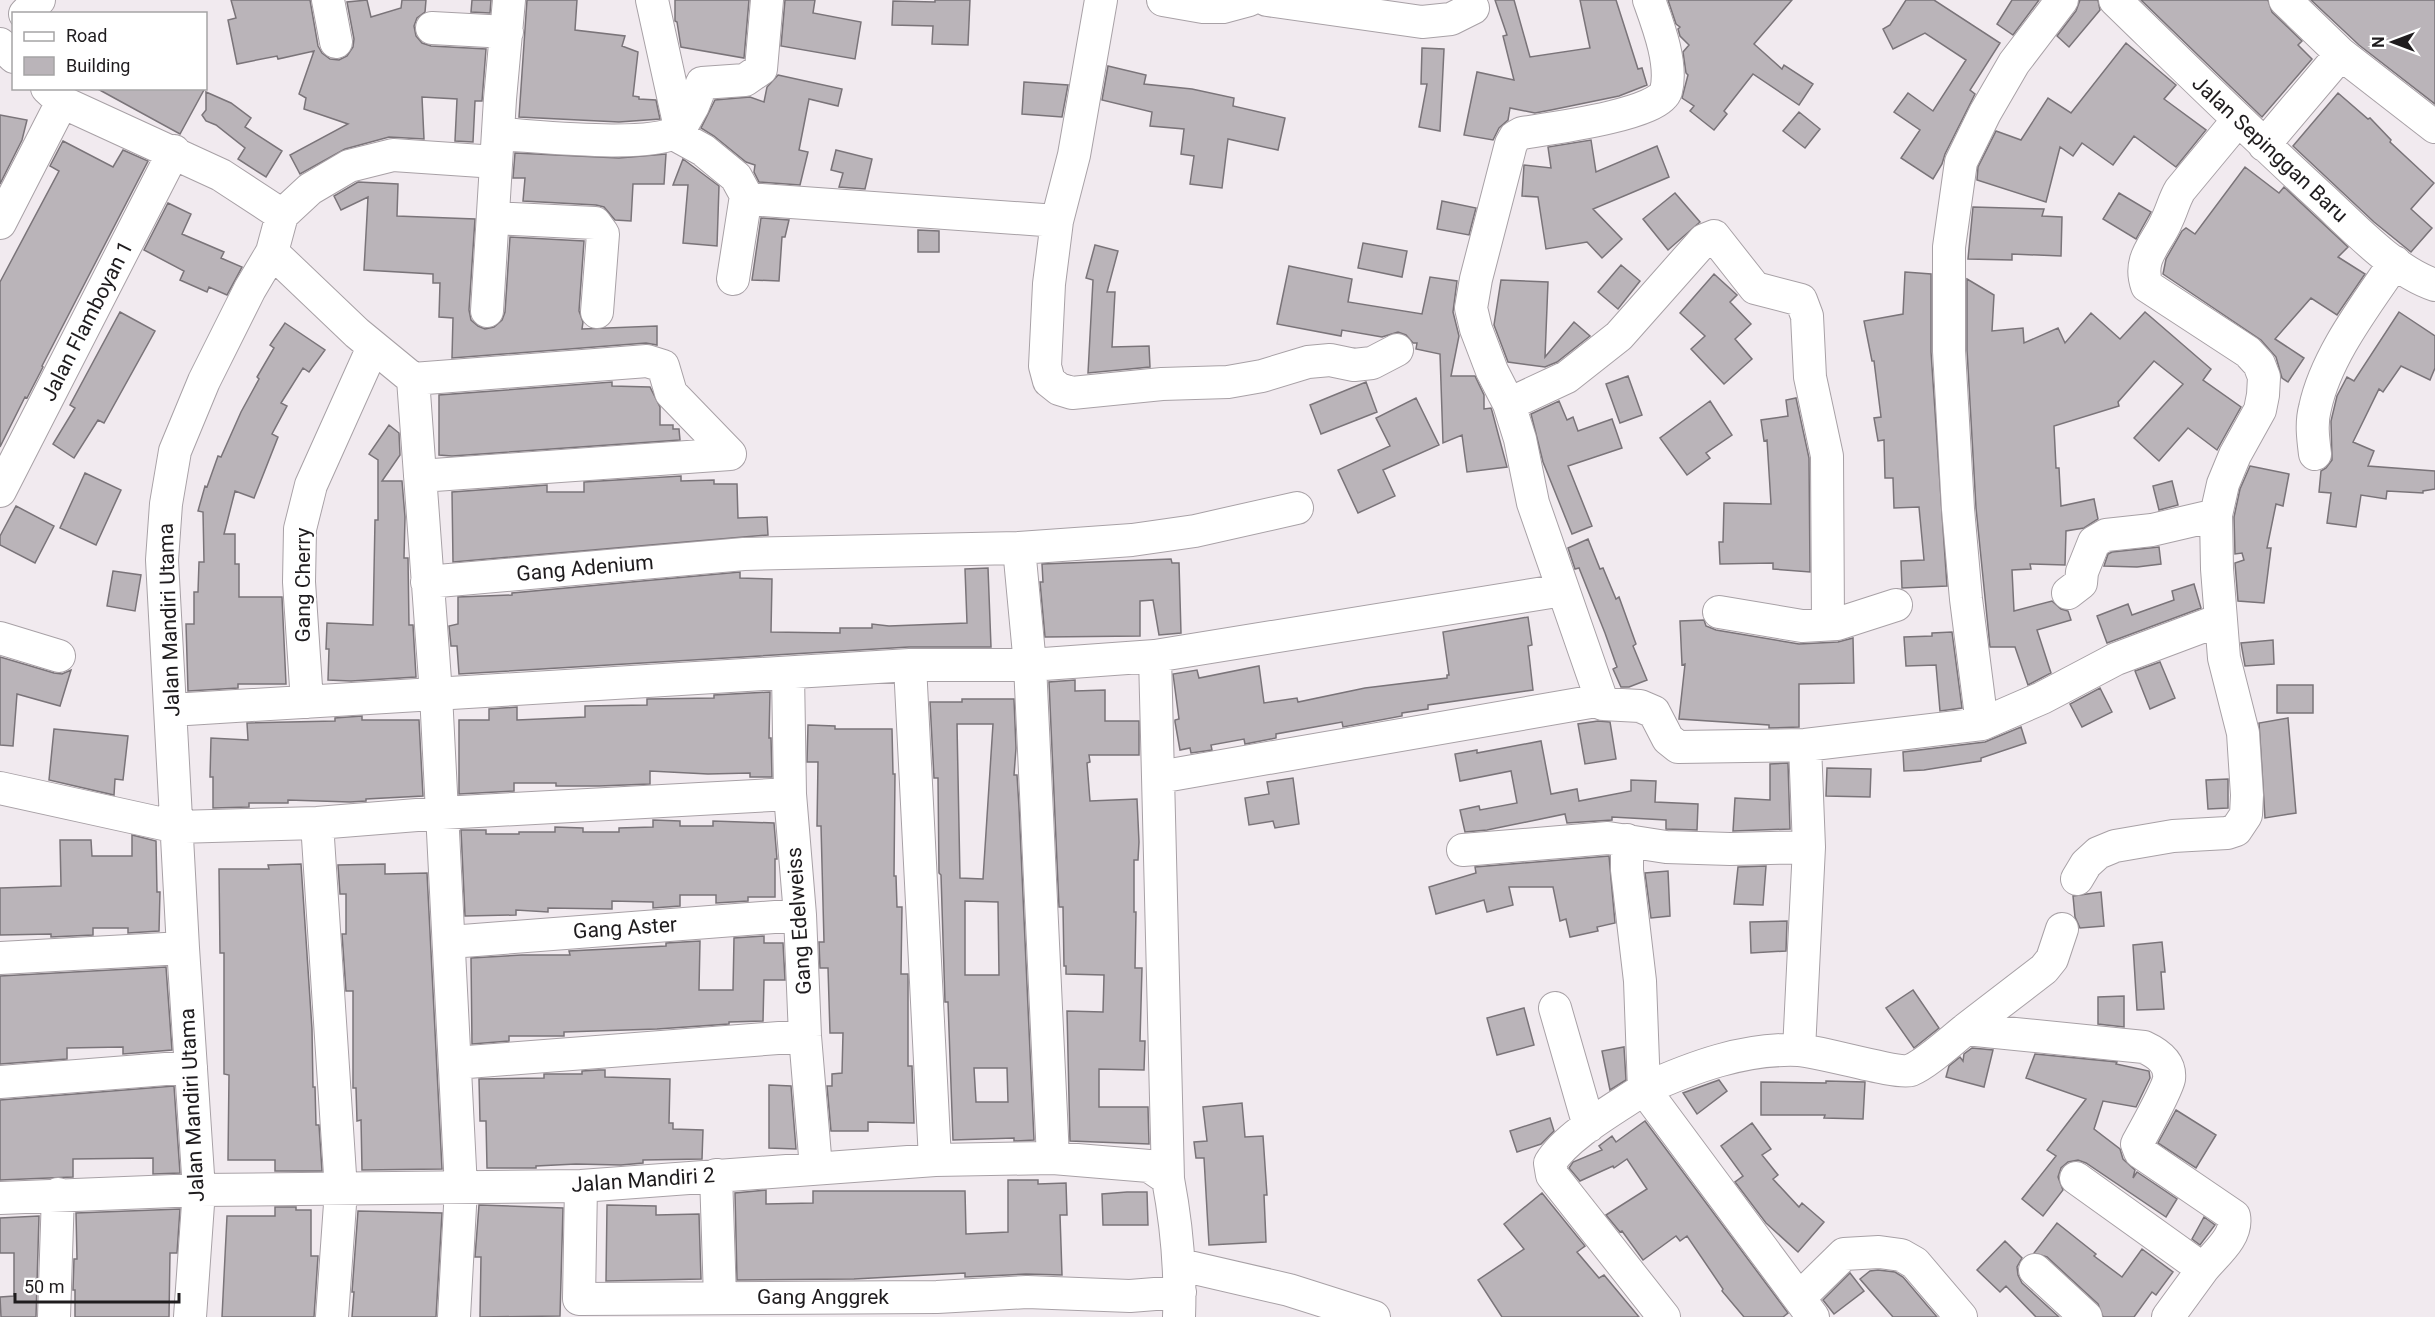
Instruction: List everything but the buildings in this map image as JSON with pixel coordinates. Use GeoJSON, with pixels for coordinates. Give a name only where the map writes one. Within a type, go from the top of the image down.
{"type":"FeatureCollection","features":[{"type":"Feature","properties":{"kind":"street"},"geometry":{"type":"LineString","coordinates":[[27,12],[39,0]]}},
{"type":"Feature","properties":{"kind":"street"},"geometry":{"type":"LineString","coordinates":[[328,0],[336,42]]}},
{"type":"Feature","properties":{"kind":"street"},"geometry":{"type":"LineString","coordinates":[[487,310],[509,0]]}},
{"type":"Feature","properties":{"kind":"street"},"geometry":{"type":"LineString","coordinates":[[652,0],[680,123],[676,132]]}},
{"type":"Feature","properties":{"kind":"street"},"geometry":{"type":"LineString","coordinates":[[0,223],[54,95],[221,175],[282,215],[310,189],[349,166],[393,155],[637,141],[676,132],[693,106],[702,83],[745,80],[761,69],[767,0]]}},
{"type":"Feature","properties":{"kind":"street"},"geometry":{"type":"LineString","coordinates":[[1101,0],[1074,155],[1057,221],[1049,284],[1045,366],[1049,381],[1059,389],[1072,393],[1162,384],[1228,382],[1262,376],[1308,362],[1330,360],[1354,365],[1372,363],[1397,351]]}},
{"type":"Feature","properties":{"kind":"street"},"geometry":{"type":"LineString","coordinates":[[1163,0],[1203,7],[1223,7],[1249,0]]}},
{"type":"Feature","properties":{"kind":"street"},"geometry":{"type":"LineString","coordinates":[[1267,0],[1422,22],[1451,19],[1473,8]]}},
{"type":"Feature","properties":{"kind":"street"},"geometry":{"type":"LineString","coordinates":[[1603,704],[1533,503],[1520,439],[1509,404],[1492,371],[1476,329],[1471,308],[1476,279],[1515,136],[1613,117],[1650,106],[1662,99],[1666,92],[1667,79],[1664,49],[1649,0]]}},
{"type":"Feature","properties":{"kind":"street"},"geometry":{"type":"LineString","coordinates":[[1982,724],[1966,599],[1958,509],[1949,351],[1949,247],[1961,162],[1985,113],[2014,63],[2062,0]]}},
{"type":"Feature","properties":{"kind":"street","name":"Jalan Sepinggan Baru"},"geometry":{"type":"LineString","coordinates":[[2115,0],[2264,145],[2359,232],[2395,261],[2432,277]]}},
{"type":"Feature","properties":{"kind":"street"},"geometry":{"type":"LineString","coordinates":[[2285,0],[2341,54],[2435,127]]}},
{"type":"Feature","properties":{"kind":"street"},"geometry":{"type":"LineString","coordinates":[[0,37],[12,26]]}},
{"type":"Feature","properties":{"kind":"street"},"geometry":{"type":"LineString","coordinates":[[432,28],[507,32]]}},
{"type":"Feature","properties":{"kind":"street"},"geometry":{"type":"LineString","coordinates":[[0,44],[12,55]]}},
{"type":"Feature","properties":{"kind":"street"},"geometry":{"type":"LineString","coordinates":[[2264,145],[2341,54]]}},
{"type":"Feature","properties":{"kind":"street"},"geometry":{"type":"LineString","coordinates":[[2077,879],[2086,864],[2098,853],[2115,846],[2173,837],[2227,833],[2236,830],[2246,815],[2243,733],[2240,713],[2226,669],[2220,620],[2216,515],[2223,484],[2235,455],[2260,410],[2264,377],[2259,364],[2248,352],[2147,286],[2144,271],[2146,255],[2168,219],[2172,202],[2238,120]]}},
{"type":"Feature","properties":{"kind":"street"},"geometry":{"type":"LineString","coordinates":[[676,132],[703,150],[736,177],[748,199]]}},
{"type":"Feature","properties":{"kind":"street","name":"Jalan Flamboyan 1"},"geometry":{"type":"LineString","coordinates":[[0,491],[174,152]]}},
{"type":"Feature","properties":{"kind":"street"},"geometry":{"type":"LineString","coordinates":[[748,199],[1057,221]]}},
{"type":"Feature","properties":{"kind":"street"},"geometry":{"type":"LineString","coordinates":[[733,279],[745,202],[748,199]]}},
{"type":"Feature","properties":{"kind":"street","name":"Jalan Mandiri Utama"},"geometry":{"type":"LineString","coordinates":[[190,1317],[199,1190],[162,560],[166,504],[175,452],[204,381],[250,289],[272,252],[282,215]]}},
{"type":"Feature","properties":{"kind":"street"},"geometry":{"type":"LineString","coordinates":[[493,218],[595,223],[600,227],[603,234],[597,312]]}},
{"type":"Feature","properties":{"kind":"street"},"geometry":{"type":"LineString","coordinates":[[1509,404],[1567,377],[1619,336],[1704,240],[1714,236],[1755,288],[1801,300],[1807,316],[1810,377],[1827,456],[1828,624]]}},
{"type":"Feature","properties":{"kind":"street"},"geometry":{"type":"LineString","coordinates":[[272,252],[413,379],[647,361],[663,366],[671,393],[730,454],[420,476]]}},
{"type":"Feature","properties":{"kind":"street"},"geometry":{"type":"LineString","coordinates":[[2315,454],[2312,433],[2315,408],[2326,377],[2345,338],[2395,261]]}},
{"type":"Feature","properties":{"kind":"street","name":"Gang Cherry"},"geometry":{"type":"LineString","coordinates":[[307,702],[299,582],[300,529],[311,485],[374,346]]}},
{"type":"Feature","properties":{"kind":"street"},"geometry":{"type":"LineString","coordinates":[[413,379],[450,942],[461,1188],[454,1317]]}},
{"type":"Feature","properties":{"kind":"street","name":"Gang Adenium"},"geometry":{"type":"LineString","coordinates":[[427,582],[744,554],[1019,548],[1132,540],[1195,531],[1297,508]]}},
{"type":"Feature","properties":{"kind":"street"},"geometry":{"type":"LineString","coordinates":[[2068,593],[2081,583],[2082,572],[2094,542],[2106,535],[2152,530],[2216,515]]}},
{"type":"Feature","properties":{"kind":"street"},"geometry":{"type":"LineString","coordinates":[[1019,548],[1030,665],[1053,1158]]}},
{"type":"Feature","properties":{"kind":"street"},"geometry":{"type":"LineString","coordinates":[[171,710],[910,665],[1030,665],[1155,656],[1563,590]]}},
{"type":"Feature","properties":{"kind":"street"},"geometry":{"type":"LineString","coordinates":[[1719,612],[1803,626],[1838,624],[1896,605]]}},
{"type":"Feature","properties":{"kind":"street"},"geometry":{"type":"LineString","coordinates":[[1159,777],[1596,701],[1603,704],[1640,706],[1654,712],[1668,739],[1678,747],[1805,745],[1982,724],[2042,698],[2116,658],[2220,620]]}},
{"type":"Feature","properties":{"kind":"street"},"geometry":{"type":"LineString","coordinates":[[0,638],[59,656]]}},
{"type":"Feature","properties":{"kind":"street"},"geometry":{"type":"LineString","coordinates":[[1155,656],[1168,1179],[1177,1226],[1180,1291]]}},
{"type":"Feature","properties":{"kind":"street"},"geometry":{"type":"LineString","coordinates":[[910,665],[935,1160]]}},
{"type":"Feature","properties":{"kind":"street","name":"Gang Edelweiss"},"geometry":{"type":"LineString","coordinates":[[788,673],[790,794],[800,915],[805,1036],[816,1168]]}},
{"type":"Feature","properties":{"kind":"street"},"geometry":{"type":"LineString","coordinates":[[1799,1050],[1809,847],[1805,745]]}},
{"type":"Feature","properties":{"kind":"street"},"geometry":{"type":"LineString","coordinates":[[0,788],[177,827],[317,823],[442,813],[790,794]]}},
{"type":"Feature","properties":{"kind":"street"},"geometry":{"type":"LineString","coordinates":[[317,823],[341,1190],[332,1317]]}},
{"type":"Feature","properties":{"kind":"street"},"geometry":{"type":"LineString","coordinates":[[1463,850],[1608,838],[1666,847],[1730,849],[1809,847]]}},
{"type":"Feature","properties":{"kind":"street"},"geometry":{"type":"LineString","coordinates":[[1627,840],[1627,870],[1640,981],[1644,1089],[1803,1310],[1844,1254],[1879,1252],[1901,1255],[1915,1263],[1961,1317]]}},
{"type":"Feature","properties":{"kind":"street","name":"Gang Aster"},"geometry":{"type":"LineString","coordinates":[[450,942],[800,915]]}},
{"type":"Feature","properties":{"kind":"street"},"geometry":{"type":"LineString","coordinates":[[1664,1317],[1552,1175],[1550,1163],[1555,1154],[1589,1126],[1644,1089],[1726,1058],[1743,1054],[1799,1050],[1898,1071],[1910,1070],[2044,969],[2054,953],[2062,929]]}},
{"type":"Feature","properties":{"kind":"street"},"geometry":{"type":"LineString","coordinates":[[0,958],[183,948]]}},
{"type":"Feature","properties":{"kind":"street"},"geometry":{"type":"LineString","coordinates":[[1555,1008],[1589,1126]]}},
{"type":"Feature","properties":{"kind":"street"},"geometry":{"type":"LineString","coordinates":[[1966,1029],[2144,1047],[2160,1054],[2166,1064],[2169,1078],[2137,1144],[2140,1152],[2234,1216],[2235,1224],[2233,1233],[2168,1317]]}},
{"type":"Feature","properties":{"kind":"street"},"geometry":{"type":"LineString","coordinates":[[455,1063],[805,1036]]}},
{"type":"Feature","properties":{"kind":"street"},"geometry":{"type":"LineString","coordinates":[[0,1082],[191,1067]]}},
{"type":"Feature","properties":{"kind":"street","name":"Jalan Mandiri 2"},"geometry":{"type":"LineString","coordinates":[[0,1198],[199,1190],[581,1186],[935,1160],[1053,1158],[1149,1166],[1168,1179]]}},
{"type":"Feature","properties":{"kind":"street"},"geometry":{"type":"LineString","coordinates":[[706,1304],[716,1175]]}},
{"type":"Feature","properties":{"kind":"street"},"geometry":{"type":"LineString","coordinates":[[2076,1178],[2203,1269]]}},
{"type":"Feature","properties":{"kind":"street","name":"Gang Anggrek"},"geometry":{"type":"LineString","coordinates":[[581,1186],[579,1308],[706,1304],[938,1307],[1027,1292],[1062,1306],[1180,1291],[1289,1290],[1374,1317]]}},
{"type":"Feature","properties":{"kind":"street"},"geometry":{"type":"LineString","coordinates":[[54,1317],[58,1194]]}},
{"type":"Feature","properties":{"kind":"street"},"geometry":{"type":"LineString","coordinates":[[2035,1270],[2086,1317]]}}]}
